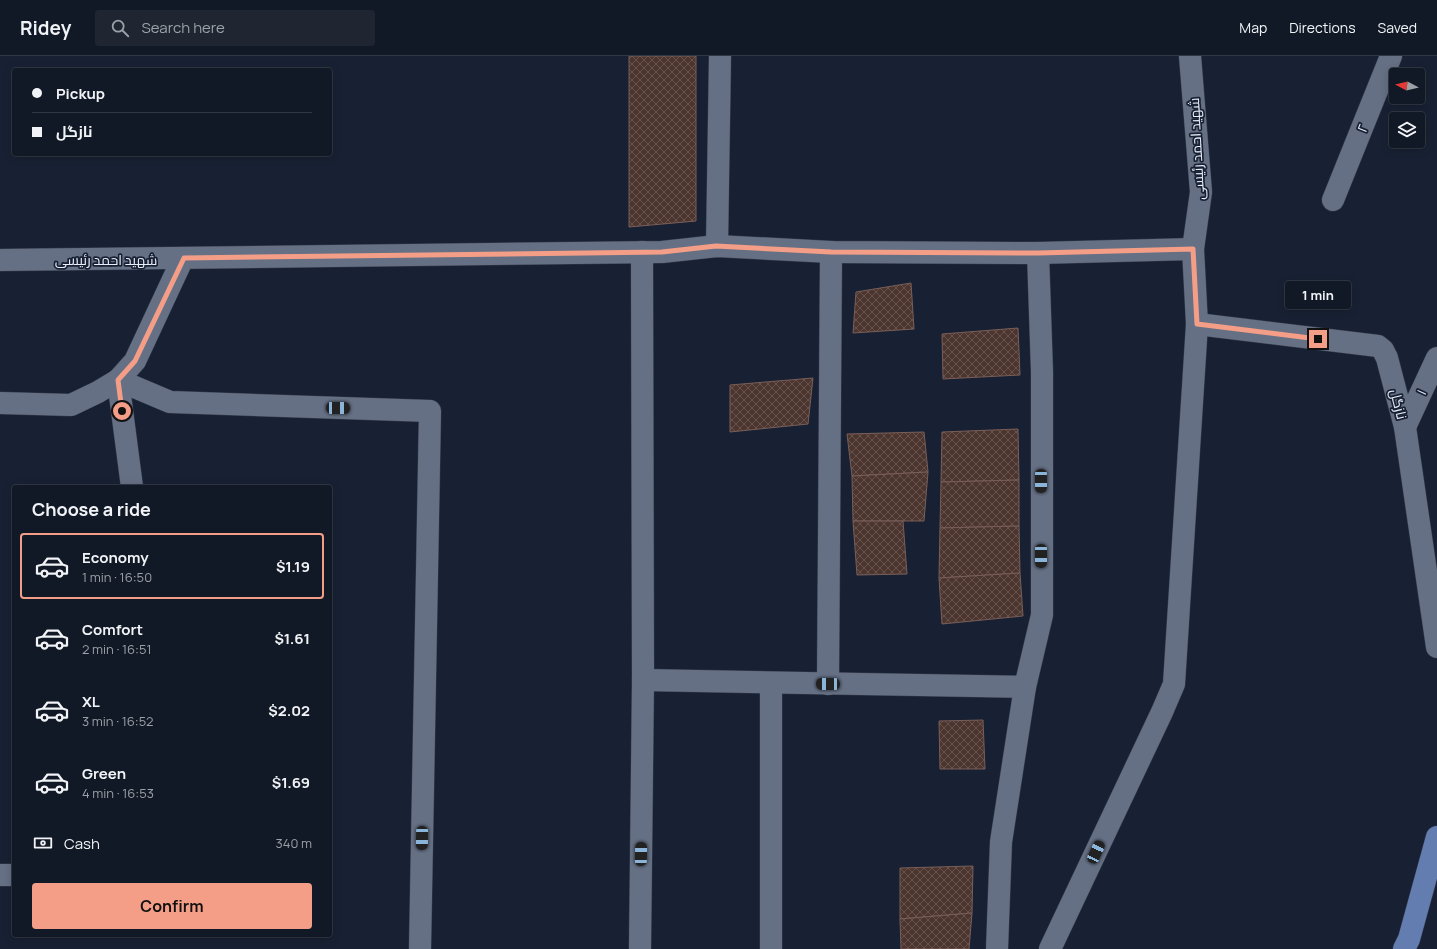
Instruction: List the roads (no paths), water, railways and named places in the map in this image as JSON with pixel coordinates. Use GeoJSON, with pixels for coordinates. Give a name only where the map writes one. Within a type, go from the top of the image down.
{"type":"FeatureCollection","features":[{"type":"Feature","properties":{"kind":"main road"},"geometry":{"type":"LineString","coordinates":[[1404,949],[1409,939],[1437,837]]}},
{"type":"Feature","properties":{"kind":"street"},"geometry":{"type":"LineString","coordinates":[[716,246],[720,56]]}},
{"type":"Feature","properties":{"kind":"street","name":"شهید احمد رئیسی"},"geometry":{"type":"LineString","coordinates":[[0,260],[662,252],[716,246],[831,252],[1038,253],[1193,249],[1201,192],[1190,56]]}},
{"type":"Feature","properties":{"kind":"street","name":"۲"},"geometry":{"type":"LineString","coordinates":[[1333,200],[1391,56]]}},
{"type":"Feature","properties":{"kind":"street"},"geometry":{"type":"LineString","coordinates":[[1050,949],[1174,684],[1197,324],[1193,249]]}},
{"type":"Feature","properties":{"kind":"street"},"geometry":{"type":"LineString","coordinates":[[640,949],[643,680],[642,252]]}},
{"type":"Feature","properties":{"kind":"street"},"geometry":{"type":"LineString","coordinates":[[828,684],[831,252]]}},
{"type":"Feature","properties":{"kind":"street"},"geometry":{"type":"LineString","coordinates":[[997,949],[1001,842],[1025,687],[1042,614],[1042,372],[1038,253]]}},
{"type":"Feature","properties":{"kind":"street"},"geometry":{"type":"LineString","coordinates":[[0,404],[71,405],[98,392],[118,380],[135,361],[184,258]]}},
{"type":"Feature","properties":{"kind":"street","name":"نازگل"},"geometry":{"type":"LineString","coordinates":[[1197,324],[1378,346],[1383,350],[1388,358],[1405,427],[1437,647]]}},
{"type":"Feature","properties":{"kind":"street","name":"۱"},"geometry":{"type":"LineString","coordinates":[[1405,427],[1437,358]]}},
{"type":"Feature","properties":{"kind":"street"},"geometry":{"type":"LineString","coordinates":[[118,380],[132,485]]}},
{"type":"Feature","properties":{"kind":"street"},"geometry":{"type":"LineString","coordinates":[[118,380],[170,402],[430,410],[420,949]]}},
{"type":"Feature","properties":{"kind":"street"},"geometry":{"type":"LineString","coordinates":[[643,680],[1025,687]]}},
{"type":"Feature","properties":{"kind":"street"},"geometry":{"type":"LineString","coordinates":[[771,683],[771,949]]}},
{"type":"Feature","properties":{"kind":"street"},"geometry":{"type":"LineString","coordinates":[[0,875],[12,875]]}}]}
